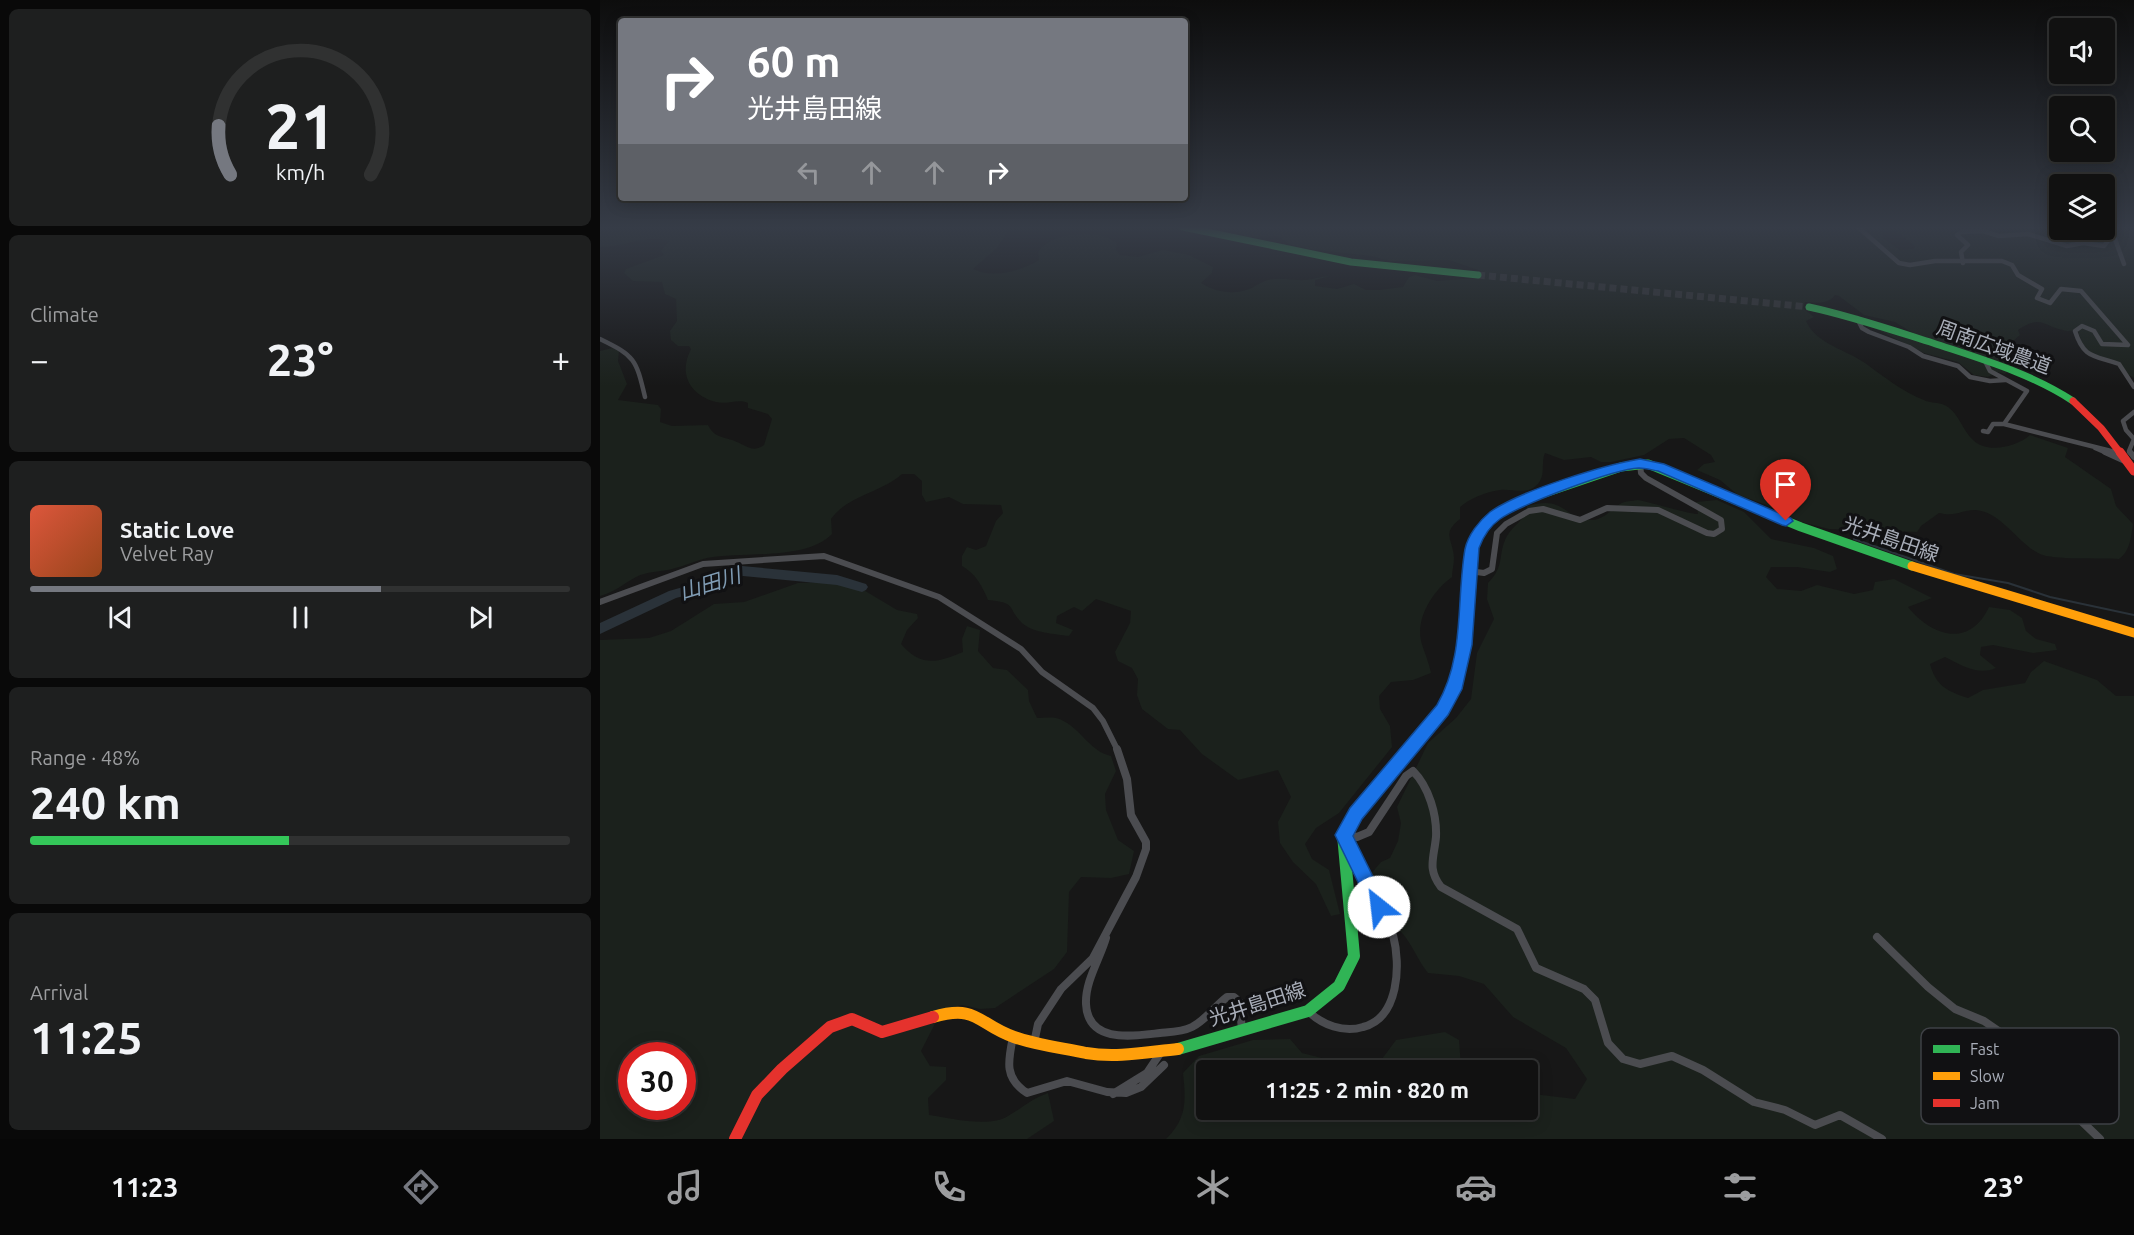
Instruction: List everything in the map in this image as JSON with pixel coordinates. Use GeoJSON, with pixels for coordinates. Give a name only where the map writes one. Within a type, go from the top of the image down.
{"type":"FeatureCollection","features":[{"type":"Feature","properties":{"kind":"main road","name":"周南広域農道"},"geometry":{"type":"LineString","coordinates":[[1809,307],[1857,318],[1985,361],[2030,377],[2064,394],[2095,421],[2131,459],[2134,471]]}},
{"type":"Feature","properties":{"kind":"main road","name":"光井島田線"},"geometry":{"type":"LineString","coordinates":[[735,1139],[757,1095],[830,1027],[852,1019],[882,1032],[954,1011],[970,1013],[1013,1037],[1034,1043],[1115,1056],[1161,1052],[1308,1011],[1339,986],[1354,956],[1344,835],[1356,814],[1443,710],[1455,689],[1465,645],[1469,571],[1476,536],[1502,510],[1571,483],[1621,467],[1640,464],[1660,467],[1801,528],[1889,559],[2134,633]]}},
{"type":"Feature","properties":{"kind":"street"},"geometry":{"type":"LineString","coordinates":[[2027,280],[2042,289],[2037,298],[2046,303],[2050,303],[2061,289],[2081,291],[2089,297],[2128,345],[2102,344],[2094,331],[2082,326],[2075,331],[2081,348],[2091,357],[2119,364],[2134,387]]}},
{"type":"Feature","properties":{"kind":"street"},"geometry":{"type":"LineString","coordinates":[[1857,318],[1862,328],[1869,332],[1909,347],[1923,356],[1958,366],[1970,377],[1990,381],[2005,380]]}},
{"type":"Feature","properties":{"kind":"street"},"geometry":{"type":"LineString","coordinates":[[600,339],[629,353],[640,376],[645,397]]}},
{"type":"Feature","properties":{"kind":"street"},"geometry":{"type":"LineString","coordinates":[[1985,361],[1990,371],[2027,392],[2004,424]]}},
{"type":"Feature","properties":{"kind":"street"},"geometry":{"type":"LineString","coordinates":[[2095,448],[2105,455],[2131,459],[2129,451],[2134,439],[2126,430],[2123,421],[2134,412]]}},
{"type":"Feature","properties":{"kind":"street"},"geometry":{"type":"LineString","coordinates":[[1983,431],[1988,432],[1993,424],[2004,424],[2115,452]]}},
{"type":"Feature","properties":{"kind":"street"},"geometry":{"type":"LineString","coordinates":[[1469,571],[1484,573],[1492,569],[1497,533],[1514,519],[1536,509],[1580,520],[1607,508],[1647,508],[1670,515],[1707,533],[1714,534],[1722,529],[1720,520],[1716,517],[1646,478],[1641,473],[1640,464]]}},
{"type":"Feature","properties":{"kind":"street"},"geometry":{"type":"LineString","coordinates":[[600,602],[703,564],[824,556],[939,597],[1021,649],[1035,666],[1073,692],[1103,721],[1112,736],[1127,779],[1131,815],[1146,842],[1146,849],[1136,877],[1093,958],[1061,989],[1038,1024],[1034,1043]]}},
{"type":"Feature","properties":{"kind":"street"},"geometry":{"type":"LineString","coordinates":[[1344,835],[1357,837],[1369,832],[1406,776],[1413,771],[1420,776],[1429,800],[1437,834],[1430,867],[1433,877],[1442,887],[1517,928],[1536,968],[1584,989],[1595,1000],[1608,1043],[1623,1059],[1640,1064],[1672,1056],[1703,1070],[1754,1102],[1785,1110],[1815,1125],[1840,1115],[1882,1139]]}},
{"type":"Feature","properties":{"kind":"street"},"geometry":{"type":"LineString","coordinates":[[1308,1011],[1316,1020],[1352,1030],[1367,1028],[1383,1015],[1393,1002],[1396,983],[1394,937],[1344,835]]}},
{"type":"Feature","properties":{"kind":"street"},"geometry":{"type":"LineString","coordinates":[[1108,929],[1102,957],[1090,981],[1087,998],[1087,1013],[1100,1031],[1112,1036],[1134,1036],[1188,1029],[1194,1027],[1227,997],[1234,997],[1239,1001],[1242,1029]]}},
{"type":"Feature","properties":{"kind":"street"},"geometry":{"type":"LineString","coordinates":[[1877,937],[1928,987],[1955,1009],[1984,1021],[1994,1028]]}},
{"type":"Feature","properties":{"kind":"street"},"geometry":{"type":"LineString","coordinates":[[1013,1037],[1007,1065],[1009,1078],[1015,1087],[1027,1093],[1062,1081],[1074,1081],[1113,1095],[1127,1095],[1151,1079],[1164,1065]]}},
{"type":"Feature","properties":{"kind":"street"},"geometry":{"type":"LineString","coordinates":[[1113,1095],[1147,1073],[1161,1052]]}},
{"type":"Feature","properties":{"kind":"street"},"geometry":{"type":"LineString","coordinates":[[2084,1124],[2100,1139]]}},
{"type":"Feature","properties":{"kind":"shaded area"},"geometry":{"type":"Polygon","coordinates":[[[632,280],[1204,280],[1201,283],[1211,288],[1234,292],[1249,289],[1268,280],[1315,280],[1315,286],[1337,289],[1354,284],[1366,290],[1379,290],[1403,287],[1407,280],[2134,280],[2134,378],[2121,371],[2114,360],[2100,357],[2086,349],[2078,331],[2065,331],[2042,322],[2026,325],[2018,330],[2020,335],[2012,342],[2021,361],[2005,374],[1998,372],[1988,377],[1974,375],[1958,362],[1924,353],[1872,327],[1868,324],[1913,333],[1895,322],[1864,315],[1839,296],[1835,295],[1821,303],[1805,302],[1803,308],[1814,317],[1806,321],[1811,329],[1824,341],[1858,358],[1908,393],[1949,408],[1971,437],[1983,446],[2008,446],[2030,435],[2068,448],[2065,457],[2111,489],[2116,506],[2133,524],[2131,539],[2126,552],[2119,559],[2046,556],[2024,543],[1993,516],[1975,510],[1950,514],[1939,513],[1921,526],[1917,532],[1829,529],[1801,522],[1767,505],[1738,495],[1720,480],[1697,470],[1704,464],[1715,462],[1711,455],[1684,438],[1669,439],[1644,455],[1611,462],[1601,462],[1591,457],[1564,460],[1545,453],[1543,471],[1536,486],[1521,491],[1489,492],[1460,507],[1460,519],[1449,533],[1454,558],[1452,577],[1433,597],[1421,623],[1421,641],[1431,673],[1413,680],[1391,682],[1379,696],[1380,709],[1390,726],[1392,747],[1339,813],[1316,828],[1305,844],[1312,859],[1329,870],[1340,914],[1331,916],[1316,884],[1293,862],[1280,843],[1278,822],[1291,797],[1278,770],[1238,780],[1202,754],[1180,730],[1168,729],[1142,709],[1137,695],[1138,679],[1132,668],[1118,661],[1115,652],[1130,623],[1131,611],[1096,599],[1082,611],[1074,607],[1057,616],[1056,623],[1073,630],[1069,636],[1032,629],[1017,618],[1008,604],[988,600],[978,581],[962,566],[962,556],[967,547],[976,550],[986,546],[996,521],[1003,513],[1001,505],[963,504],[949,497],[926,502],[922,495],[922,481],[914,474],[902,474],[884,486],[855,499],[838,511],[831,519],[832,534],[807,548],[773,554],[707,558],[672,569],[640,575],[600,596],[600,351],[612,348],[619,351],[618,361],[627,384],[618,400],[658,405],[661,409],[660,422],[672,426],[708,425],[717,435],[753,449],[764,445],[772,419],[768,414],[748,408],[748,403],[716,402],[707,399],[693,389],[686,375],[687,358],[691,349],[689,346],[678,346],[671,340],[670,331],[677,321],[676,299],[665,294],[662,282],[632,280]]]}},
{"type":"Feature","properties":{"kind":"shaded area"},"geometry":{"type":"Polygon","coordinates":[[[1638,500],[1698,514],[1696,502],[1717,500],[1744,512],[1771,539],[1814,548],[1833,556],[1837,569],[1830,572],[1797,567],[1771,567],[1766,577],[1777,589],[1801,591],[1817,585],[1854,594],[1873,590],[1875,582],[1894,579],[1932,598],[1908,607],[1928,625],[1939,631],[1950,634],[1972,629],[1989,607],[2010,610],[2022,618],[2026,631],[2036,639],[2055,644],[2057,650],[2033,653],[1993,645],[1981,647],[1980,655],[1996,668],[1983,671],[1945,657],[1930,664],[1943,687],[1968,698],[1983,690],[2025,683],[2031,672],[2044,661],[2097,680],[2116,696],[2134,696],[2134,1139],[1166,1139],[1178,1124],[1183,1109],[1185,1092],[1183,1073],[1199,1056],[1253,1040],[1290,1039],[1302,1053],[1330,1060],[1196,1060],[1196,1120],[1538,1120],[1538,1095],[1575,1099],[1587,1079],[1566,1048],[1513,1017],[1484,984],[1459,976],[1428,973],[1400,931],[1372,921],[1364,908],[1359,888],[1381,862],[1390,858],[1398,841],[1401,823],[1397,807],[1428,743],[1456,718],[1471,699],[1477,653],[1494,619],[1487,599],[1488,583],[1497,571],[1507,536],[1522,519],[1527,506],[1550,503],[1558,505],[1576,517],[1596,520],[1622,503],[1638,500]]]}},
{"type":"Feature","properties":{"kind":"shaded area"},"geometry":{"type":"Polygon","coordinates":[[[827,582],[862,589],[897,610],[917,614],[918,618],[907,630],[901,644],[915,656],[930,661],[945,659],[963,652],[962,639],[967,626],[980,630],[978,651],[993,668],[1007,670],[1028,690],[1029,701],[1037,718],[1056,718],[1064,721],[1096,749],[1111,756],[1116,771],[1105,794],[1106,810],[1118,840],[1134,851],[1129,874],[1111,878],[1081,877],[1069,892],[1067,952],[1054,969],[995,1008],[980,1009],[962,1005],[942,1010],[921,1051],[930,1066],[946,1067],[946,1080],[928,1098],[929,1115],[980,1122],[1000,1120],[1048,1093],[1054,1121],[1027,1139],[600,1139],[600,640],[649,638],[671,631],[714,604],[744,602],[798,583],[827,582]]]}},
{"type":"Feature","properties":{"kind":"shaded area"},"geometry":{"type":"Polygon","coordinates":[[[1445,1032],[1459,1040],[1461,1060],[1381,1060],[1396,1040],[1445,1032]]]}},
{"type":"Feature","properties":{"kind":"waterway"},"geometry":{"type":"LineString","coordinates":[[1854,539],[1954,574],[2008,583],[2050,597],[2134,615]]}},
{"type":"Feature","properties":{"kind":"waterway","name":"山田川"},"geometry":{"type":"LineString","coordinates":[[600,629],[673,594],[699,588],[742,571],[837,580],[862,587]]}},
{"type":"Feature","properties":{"kind":"tunnel"},"geometry":{"type":"LineString","coordinates":[[1531,280],[1809,307]]}},
{"type":"Feature","properties":{"kind":"traffic: fast"},"geometry":{"type":"LineString","coordinates":[[1809,307],[1863,320],[1998,365],[2044,384],[2073,401]]}},
{"type":"Feature","properties":{"kind":"traffic: fast"},"geometry":{"type":"LineString","coordinates":[[1518,502],[1621,467],[1648,464],[1801,527],[1912,566]]}},
{"type":"Feature","properties":{"kind":"traffic: fast"},"geometry":{"type":"LineString","coordinates":[[1178,1049],[1308,1011],[1339,986],[1354,956],[1343,835],[1356,814],[1398,764]]}},
{"type":"Feature","properties":{"kind":"traffic: slow"},"geometry":{"type":"LineString","coordinates":[[1912,566],[2134,633]]}},
{"type":"Feature","properties":{"kind":"traffic: slow"},"geometry":{"type":"LineString","coordinates":[[933,1017],[954,1011],[970,1013],[1013,1037],[1088,1053],[1115,1056],[1178,1049]]}},
{"type":"Feature","properties":{"kind":"traffic: jam"},"geometry":{"type":"LineString","coordinates":[[2073,401],[2101,428],[2134,471]]}},
{"type":"Feature","properties":{"kind":"traffic: jam"},"geometry":{"type":"LineString","coordinates":[[1398,764],[1443,710],[1455,689],[1465,645],[1469,571],[1476,536],[1493,517],[1518,502]]}},
{"type":"Feature","properties":{"kind":"traffic: jam"},"geometry":{"type":"LineString","coordinates":[[735,1139],[757,1095],[782,1069],[830,1027],[852,1019],[882,1032],[933,1017]]}},
{"type":"Feature","properties":{"kind":"route"},"geometry":{"type":"LineString","coordinates":[[1379,907],[1344,835],[1348,824],[1443,710],[1455,689],[1465,645],[1472,548],[1476,536],[1493,517],[1516,503],[1571,483],[1631,464],[1647,464],[1660,467],[1786,521]]}}]}
